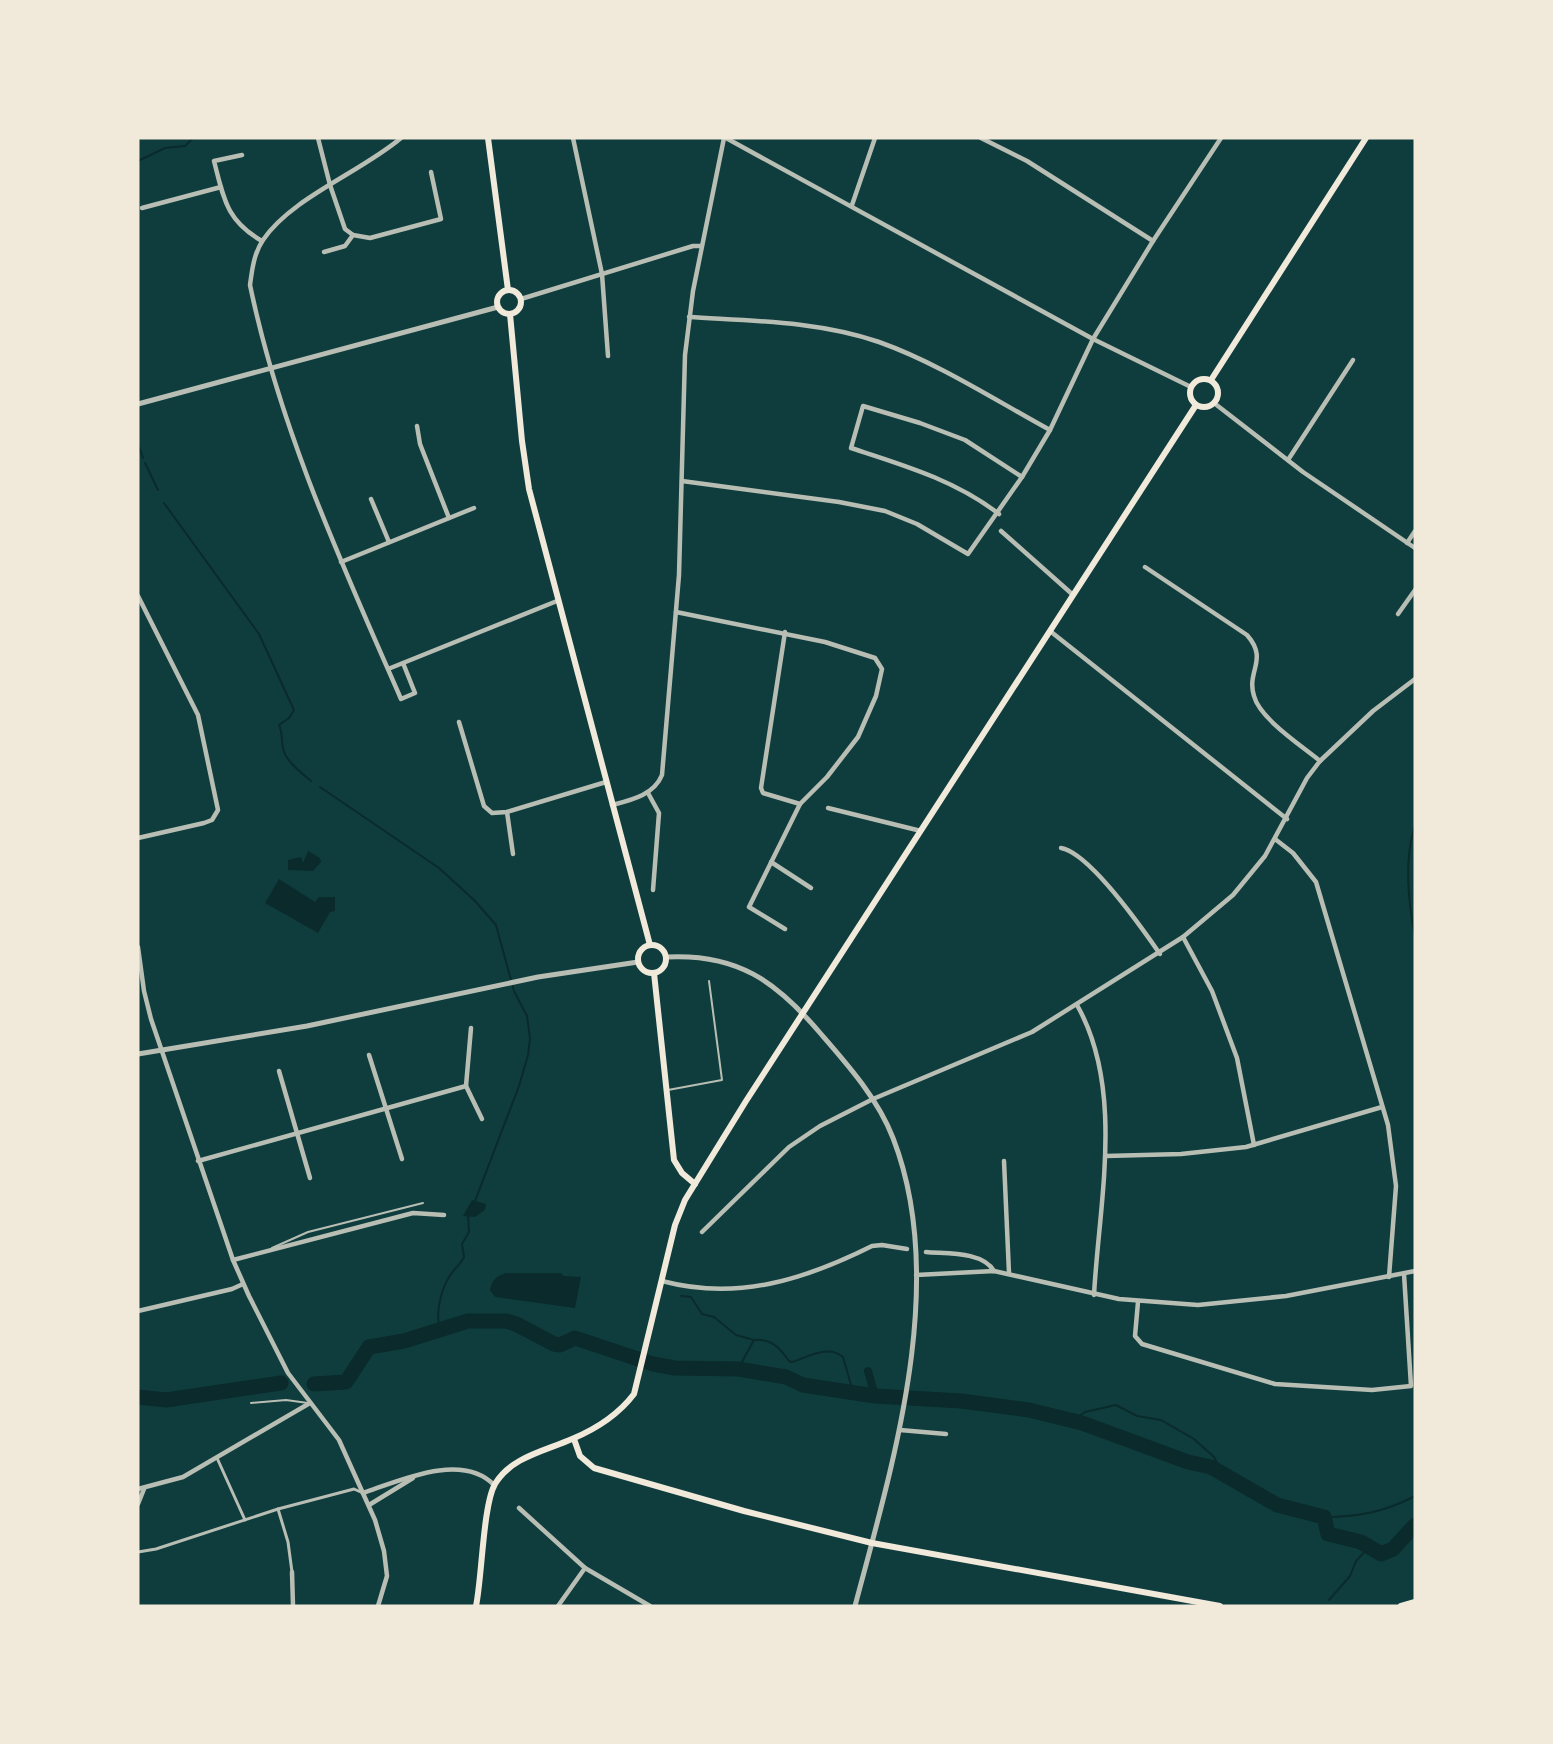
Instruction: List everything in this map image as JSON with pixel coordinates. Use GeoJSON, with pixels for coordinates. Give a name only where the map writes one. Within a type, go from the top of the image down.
{"type":"FeatureCollection","features":[{"type":"Feature","properties":{"kind":"main road"},"geometry":{"type":"LineString","coordinates":[[488,138],[508,290]]}},
{"type":"Feature","properties":{"kind":"main road"},"geometry":{"type":"LineString","coordinates":[[1211,380],[1365,138]]}},
{"type":"Feature","properties":{"kind":"main road"},"geometry":{"type":"LineString","coordinates":[[508,290],[516,292],[521,299],[519,309],[510,314],[503,313],[498,307],[499,296],[508,290]]}},
{"type":"Feature","properties":{"kind":"main road"},"geometry":{"type":"LineString","coordinates":[[510,314],[529,489],[557,601],[651,945],[662,950],[666,957],[662,969],[654,973],[642,970],[638,962],[639,953],[651,945]]}},
{"type":"Feature","properties":{"kind":"main road"},"geometry":{"type":"LineString","coordinates":[[1202,379],[1211,380],[1218,391],[1214,403],[1205,407],[1196,405],[1190,397],[1191,387],[1202,379]]}},
{"type":"Feature","properties":{"kind":"main road"},"geometry":{"type":"LineString","coordinates":[[477,1606],[494,1485],[518,1461],[573,1439],[603,1423],[633,1394],[675,1226],[695,1184],[1072,594],[1196,405]]}},
{"type":"Feature","properties":{"kind":"main road"},"geometry":{"type":"LineString","coordinates":[[654,973],[674,1160],[682,1173],[695,1184]]}},
{"type":"Feature","properties":{"kind":"main road"},"geometry":{"type":"LineString","coordinates":[[573,1439],[580,1456],[594,1468],[744,1511],[872,1543],[1220,1606]]}},
{"type":"Feature","properties":{"kind":"main road"},"geometry":{"type":"LineString","coordinates":[[1401,1606],[1415,1602]]}},
{"type":"Feature","properties":{"kind":"street"},"geometry":{"type":"LineString","coordinates":[[318,138],[330,185],[345,229],[353,236],[370,238],[441,219],[431,172]]}},
{"type":"Feature","properties":{"kind":"street"},"geometry":{"type":"LineString","coordinates":[[401,138],[280,221],[262,241],[254,260],[250,285],[272,368],[303,468],[401,699],[415,693],[403,663]]}},
{"type":"Feature","properties":{"kind":"street"},"geometry":{"type":"LineString","coordinates":[[573,138],[602,274],[608,356]]}},
{"type":"Feature","properties":{"kind":"street"},"geometry":{"type":"LineString","coordinates":[[612,805],[648,793],[655,787],[662,775],[676,612],[685,355],[701,246],[725,138],[852,205],[1093,339],[1191,387]]}},
{"type":"Feature","properties":{"kind":"street"},"geometry":{"type":"LineString","coordinates":[[852,205],[875,138]]}},
{"type":"Feature","properties":{"kind":"street"},"geometry":{"type":"LineString","coordinates":[[981,138],[1027,161],[1153,240]]}},
{"type":"Feature","properties":{"kind":"street"},"geometry":{"type":"LineString","coordinates":[[682,481],[839,501],[885,511],[917,524],[968,554],[999,514],[1022,477],[1050,430],[1093,339],[1153,240],[1221,138]]}},
{"type":"Feature","properties":{"kind":"street"},"geometry":{"type":"LineString","coordinates":[[242,155],[214,161],[226,204],[234,220],[262,241]]}},
{"type":"Feature","properties":{"kind":"street"},"geometry":{"type":"LineString","coordinates":[[142,208],[221,187]]}},
{"type":"Feature","properties":{"kind":"street"},"geometry":{"type":"LineString","coordinates":[[324,252],[345,246],[353,236]]}},
{"type":"Feature","properties":{"kind":"street"},"geometry":{"type":"LineString","coordinates":[[521,299],[693,246],[701,246]]}},
{"type":"Feature","properties":{"kind":"street"},"geometry":{"type":"LineString","coordinates":[[138,405],[498,307]]}},
{"type":"Feature","properties":{"kind":"street"},"geometry":{"type":"LineString","coordinates":[[689,316],[802,324],[881,343],[944,373],[1050,430]]}},
{"type":"Feature","properties":{"kind":"street"},"geometry":{"type":"LineString","coordinates":[[1288,460],[1353,360]]}},
{"type":"Feature","properties":{"kind":"street"},"geometry":{"type":"LineString","coordinates":[[1214,403],[1288,460],[1415,548]]}},
{"type":"Feature","properties":{"kind":"street"},"geometry":{"type":"LineString","coordinates":[[999,514],[976,496],[918,470],[851,448],[863,406],[920,423],[965,440],[1022,477]]}},
{"type":"Feature","properties":{"kind":"street"},"geometry":{"type":"LineString","coordinates":[[417,426],[420,444],[449,518]]}},
{"type":"Feature","properties":{"kind":"street"},"geometry":{"type":"LineString","coordinates":[[371,499],[389,542]]}},
{"type":"Feature","properties":{"kind":"street"},"geometry":{"type":"LineString","coordinates":[[341,562],[474,508]]}},
{"type":"Feature","properties":{"kind":"street"},"geometry":{"type":"LineString","coordinates":[[1000,531],[1072,594]]}},
{"type":"Feature","properties":{"kind":"street"},"geometry":{"type":"LineString","coordinates":[[1407,543],[1415,531]]}},
{"type":"Feature","properties":{"kind":"street"},"geometry":{"type":"LineString","coordinates":[[1145,567],[1254,642],[1258,656],[1252,690],[1258,705],[1320,761]]}},
{"type":"Feature","properties":{"kind":"street"},"geometry":{"type":"LineString","coordinates":[[1398,614],[1415,590]]}},
{"type":"Feature","properties":{"kind":"street"},"geometry":{"type":"LineString","coordinates":[[138,597],[198,715],[218,810],[212,820],[204,823],[138,838]]}},
{"type":"Feature","properties":{"kind":"street"},"geometry":{"type":"LineString","coordinates":[[388,669],[557,601]]}},
{"type":"Feature","properties":{"kind":"street"},"geometry":{"type":"LineString","coordinates":[[676,612],[785,632],[875,658],[883,675],[868,717],[851,748],[800,804],[749,908],[785,929]]}},
{"type":"Feature","properties":{"kind":"street"},"geometry":{"type":"LineString","coordinates":[[1049,630],[1287,819]]}},
{"type":"Feature","properties":{"kind":"street"},"geometry":{"type":"LineString","coordinates":[[785,632],[761,788],[763,793],[800,804]]}},
{"type":"Feature","properties":{"kind":"street"},"geometry":{"type":"LineString","coordinates":[[702,1232],[789,1148],[820,1126],[873,1099],[1032,1032],[1160,954],[1183,937],[1233,895],[1265,856],[1287,819],[1307,778],[1320,761],[1373,711],[1415,678]]}},
{"type":"Feature","properties":{"kind":"street"},"geometry":{"type":"LineString","coordinates":[[459,722],[484,806],[492,813],[507,812],[606,782]]}},
{"type":"Feature","properties":{"kind":"street"},"geometry":{"type":"LineString","coordinates":[[648,793],[660,813],[653,890]]}},
{"type":"Feature","properties":{"kind":"street"},"geometry":{"type":"LineString","coordinates":[[828,808],[921,831]]}},
{"type":"Feature","properties":{"kind":"street"},"geometry":{"type":"LineString","coordinates":[[507,812],[513,854]]}},
{"type":"Feature","properties":{"kind":"street"},"geometry":{"type":"LineString","coordinates":[[1275,839],[1293,852],[1316,882],[1388,1125],[1396,1186],[1389,1277]]}},
{"type":"Feature","properties":{"kind":"street"},"geometry":{"type":"LineString","coordinates":[[1061,848],[1070,850],[1105,882],[1160,954]]}},
{"type":"Feature","properties":{"kind":"street"},"geometry":{"type":"LineString","coordinates":[[771,862],[811,888]]}},
{"type":"Feature","properties":{"kind":"street"},"geometry":{"type":"LineString","coordinates":[[1183,937],[1212,991],[1237,1058],[1254,1144]]}},
{"type":"Feature","properties":{"kind":"street"},"geometry":{"type":"LineString","coordinates":[[138,947],[144,991],[198,1161],[233,1260],[283,1364],[339,1440],[369,1504],[384,1551],[387,1576],[378,1606]]}},
{"type":"Feature","properties":{"kind":"street"},"geometry":{"type":"LineString","coordinates":[[666,957],[705,958],[745,970],[775,986],[804,1013],[873,1099],[893,1136],[908,1182],[916,1275],[909,1379],[900,1431],[855,1606]]}},
{"type":"Feature","properties":{"kind":"street"},"geometry":{"type":"LineString","coordinates":[[138,1054],[307,1026],[527,979],[638,962]]}},
{"type":"Feature","properties":{"kind":"street"},"geometry":{"type":"LineString","coordinates":[[1077,1005],[1101,1067],[1106,1156],[1094,1294]]}},
{"type":"Feature","properties":{"kind":"street"},"geometry":{"type":"LineString","coordinates":[[471,1028],[466,1086],[482,1119]]}},
{"type":"Feature","properties":{"kind":"street"},"geometry":{"type":"LineString","coordinates":[[369,1055],[384,1109],[402,1159]]}},
{"type":"Feature","properties":{"kind":"street"},"geometry":{"type":"LineString","coordinates":[[279,1071],[295,1133],[310,1178]]}},
{"type":"Feature","properties":{"kind":"street"},"geometry":{"type":"LineString","coordinates":[[198,1161],[466,1086]]}},
{"type":"Feature","properties":{"kind":"street"},"geometry":{"type":"LineString","coordinates":[[1106,1156],[1181,1154],[1254,1144],[1382,1107]]}},
{"type":"Feature","properties":{"kind":"street"},"geometry":{"type":"LineString","coordinates":[[1004,1161],[1009,1273]]}},
{"type":"Feature","properties":{"kind":"street"},"geometry":{"type":"LineString","coordinates":[[233,1260],[413,1214],[444,1215]]}},
{"type":"Feature","properties":{"kind":"street"},"geometry":{"type":"LineString","coordinates":[[662,1281],[712,1289],[744,1289],[809,1273],[872,1246],[882,1245],[907,1249]]}},
{"type":"Feature","properties":{"kind":"street"},"geometry":{"type":"LineString","coordinates":[[926,1252],[978,1258],[987,1262],[994,1271]]}},
{"type":"Feature","properties":{"kind":"street"},"geometry":{"type":"LineString","coordinates":[[916,1275],[994,1271],[1138,1302],[1198,1305],[1257,1300],[1415,1271]]}},
{"type":"Feature","properties":{"kind":"street"},"geometry":{"type":"LineString","coordinates":[[1138,1302],[1135,1336],[1142,1344],[1275,1384],[1372,1390],[1411,1386],[1404,1274]]}},
{"type":"Feature","properties":{"kind":"street"},"geometry":{"type":"LineString","coordinates":[[138,1311],[232,1289],[243,1284]]}},
{"type":"Feature","properties":{"kind":"street"},"geometry":{"type":"LineString","coordinates":[[138,1504],[141,1489],[183,1477],[310,1403]]}},
{"type":"Feature","properties":{"kind":"street"},"geometry":{"type":"LineString","coordinates":[[900,1431],[946,1434]]}},
{"type":"Feature","properties":{"kind":"street"},"geometry":{"type":"LineString","coordinates":[[217,1458],[246,1520]]}},
{"type":"Feature","properties":{"kind":"street"},"geometry":{"type":"LineString","coordinates":[[138,1552],[156,1549],[278,1509],[354,1489],[363,1493],[418,1475],[460,1469],[484,1474],[494,1485]]}},
{"type":"Feature","properties":{"kind":"street"},"geometry":{"type":"LineString","coordinates":[[369,1504],[418,1475]]}},
{"type":"Feature","properties":{"kind":"street"},"geometry":{"type":"LineString","coordinates":[[519,1508],[585,1568],[650,1606]]}},
{"type":"Feature","properties":{"kind":"street"},"geometry":{"type":"LineString","coordinates":[[278,1509],[288,1542],[293,1606]]}},
{"type":"Feature","properties":{"kind":"street"},"geometry":{"type":"LineString","coordinates":[[558,1606],[585,1568]]}},
{"type":"Feature","properties":{"kind":"lane"},"geometry":{"type":"LineString","coordinates":[[668,1090],[722,1080],[709,981]]}},
{"type":"Feature","properties":{"kind":"lane"},"geometry":{"type":"LineString","coordinates":[[265,1253],[279,1243],[308,1232],[423,1203]]}},
{"type":"Feature","properties":{"kind":"lane"},"geometry":{"type":"LineString","coordinates":[[251,1403],[286,1400],[310,1403]]}},
{"type":"Feature","properties":{"kind":"water"},"geometry":{"type":"Polygon","coordinates":[[[308,851],[320,858],[321,862],[313,871],[288,870],[288,860],[301,857],[303,863],[308,851]]]}},
{"type":"Feature","properties":{"kind":"water"},"geometry":{"type":"Polygon","coordinates":[[[279,879],[315,902],[319,897],[335,897],[335,911],[330,912],[318,933],[265,903],[279,879]]]}},
{"type":"Feature","properties":{"kind":"water"},"geometry":{"type":"Polygon","coordinates":[[[472,1200],[486,1204],[485,1210],[475,1217],[463,1216],[472,1200]]]}},
{"type":"Feature","properties":{"kind":"water"},"geometry":{"type":"Polygon","coordinates":[[[506,1273],[561,1273],[564,1276],[581,1277],[575,1308],[495,1297],[490,1290],[492,1284],[497,1277],[506,1273]]]}},
{"type":"Feature","properties":{"kind":"waterway"},"geometry":{"type":"LineString","coordinates":[[138,161],[165,148],[185,146],[193,138]]}},
{"type":"Feature","properties":{"kind":"waterway"},"geometry":{"type":"LineString","coordinates":[[138,444],[143,458]]}},
{"type":"Feature","properties":{"kind":"waterway"},"geometry":{"type":"LineString","coordinates":[[145,463],[158,490]]}},
{"type":"Feature","properties":{"kind":"waterway"},"geometry":{"type":"LineString","coordinates":[[164,503],[259,634],[294,710],[289,718],[279,725],[284,753],[294,766],[311,781]]}},
{"type":"Feature","properties":{"kind":"waterway"},"geometry":{"type":"LineString","coordinates":[[320,787],[439,868],[475,901],[496,925],[514,991],[527,1016],[530,1038],[528,1055],[519,1086],[475,1201]]}},
{"type":"Feature","properties":{"kind":"waterway"},"geometry":{"type":"LineString","coordinates":[[1415,825],[1408,866],[1410,909],[1415,936]]}},
{"type":"Feature","properties":{"kind":"waterway"},"geometry":{"type":"LineString","coordinates":[[440,1329],[438,1316],[441,1295],[449,1277],[464,1257],[462,1244],[469,1232],[468,1214]]}},
{"type":"Feature","properties":{"kind":"waterway"},"geometry":{"type":"LineString","coordinates":[[681,1296],[691,1297],[702,1314],[714,1317],[736,1335],[754,1340]]}},
{"type":"Feature","properties":{"kind":"waterway"},"geometry":{"type":"LineString","coordinates":[[314,1384],[346,1382],[369,1347],[404,1341],[468,1321],[506,1321],[554,1344],[560,1345],[575,1338],[653,1364],[675,1368],[738,1369],[786,1377],[803,1385],[875,1396],[961,1401],[1029,1410],[1082,1423],[1188,1462],[1211,1467],[1277,1505],[1324,1517],[1328,1534],[1361,1542],[1381,1554],[1393,1549],[1415,1525]]}},
{"type":"Feature","properties":{"kind":"waterway"},"geometry":{"type":"LineString","coordinates":[[738,1369],[754,1340],[770,1342],[792,1362],[818,1353],[837,1353],[843,1357],[853,1392]]}},
{"type":"Feature","properties":{"kind":"waterway"},"geometry":{"type":"LineString","coordinates":[[868,1371],[875,1396]]}},
{"type":"Feature","properties":{"kind":"waterway"},"geometry":{"type":"LineString","coordinates":[[138,1397],[166,1400],[281,1383]]}},
{"type":"Feature","properties":{"kind":"waterway"},"geometry":{"type":"LineString","coordinates":[[1073,1420],[1085,1412],[1116,1405],[1137,1416],[1161,1420],[1194,1439],[1214,1457],[1223,1474]]}},
{"type":"Feature","properties":{"kind":"waterway"},"geometry":{"type":"LineString","coordinates":[[1324,1517],[1371,1512],[1393,1506],[1415,1496]]}},
{"type":"Feature","properties":{"kind":"waterway"},"geometry":{"type":"LineString","coordinates":[[1329,1600],[1350,1576],[1356,1561],[1369,1547]]}}]}
